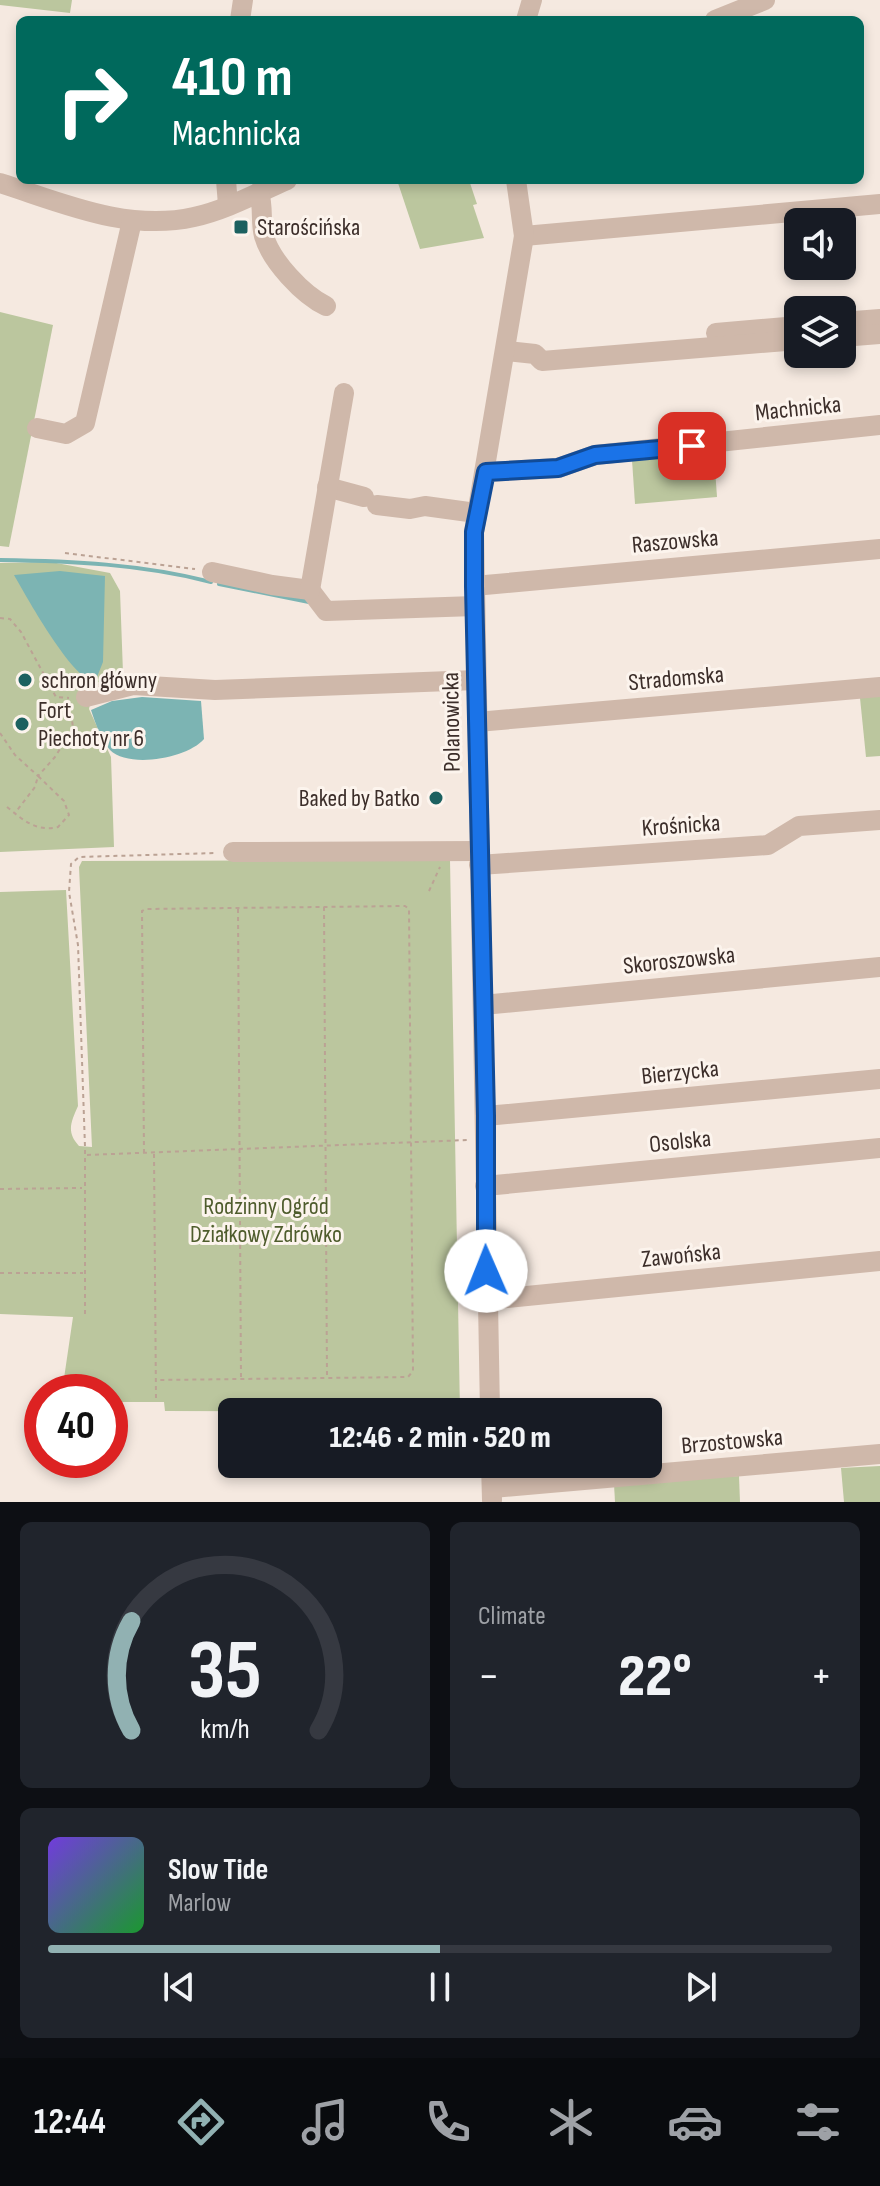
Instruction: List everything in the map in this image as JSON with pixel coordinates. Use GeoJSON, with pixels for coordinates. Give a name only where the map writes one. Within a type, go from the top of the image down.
{"type":"FeatureCollection","features":[{"type":"Feature","properties":{"kind":"street"},"geometry":{"type":"LineString","coordinates":[[724,16],[755,2]]}},
{"type":"Feature","properties":{"kind":"street"},"geometry":{"type":"LineString","coordinates":[[0,183],[104,216],[132,221],[194,217],[278,184]]}},
{"type":"Feature","properties":{"kind":"street"},"geometry":{"type":"LineString","coordinates":[[226,184],[228,205]]}},
{"type":"Feature","properties":{"kind":"street","name":"Polanowicka"},"geometry":{"type":"LineString","coordinates":[[490,1398],[474,596],[476,513],[507,351],[524,236],[517,184]]}},
{"type":"Feature","properties":{"kind":"street"},"geometry":{"type":"LineString","coordinates":[[259,192],[263,206],[264,238],[270,251],[301,289],[326,306]]}},
{"type":"Feature","properties":{"kind":"street"},"geometry":{"type":"LineString","coordinates":[[524,236],[880,204]]}},
{"type":"Feature","properties":{"kind":"street"},"geometry":{"type":"LineString","coordinates":[[37,428],[66,434],[85,423],[132,221]]}},
{"type":"Feature","properties":{"kind":"street"},"geometry":{"type":"LineString","coordinates":[[856,321],[880,319]]}},
{"type":"Feature","properties":{"kind":"street"},"geometry":{"type":"LineString","coordinates":[[535,354],[542,348],[784,327]]}},
{"type":"Feature","properties":{"kind":"street"},"geometry":{"type":"LineString","coordinates":[[856,336],[880,334]]}},
{"type":"Feature","properties":{"kind":"street"},"geometry":{"type":"LineString","coordinates":[[507,351],[535,354],[542,361],[784,341]]}},
{"type":"Feature","properties":{"kind":"street"},"geometry":{"type":"LineString","coordinates":[[212,572],[310,590],[344,393]]}},
{"type":"Feature","properties":{"kind":"street","name":"Machnicka"},"geometry":{"type":"LineString","coordinates":[[486,472],[558,468],[595,455],[880,425]]}},
{"type":"Feature","properties":{"kind":"street"},"geometry":{"type":"LineString","coordinates":[[327,487],[370,501],[410,509],[425,506],[476,513]]}},
{"type":"Feature","properties":{"kind":"street","name":"Raszowska"},"geometry":{"type":"LineString","coordinates":[[310,590],[326,611],[880,549]]}},
{"type":"Feature","properties":{"kind":"street"},"geometry":{"type":"LineString","coordinates":[[86,697],[133,685],[215,690],[476,680]]}},
{"type":"Feature","properties":{"kind":"street","name":"Stradomska"},"geometry":{"type":"LineString","coordinates":[[477,722],[880,687]]}},
{"type":"Feature","properties":{"kind":"street","name":"Krośnicka"},"geometry":{"type":"LineString","coordinates":[[233,852],[445,850],[479,858],[768,845],[799,826],[880,820]]}},
{"type":"Feature","properties":{"kind":"street","name":"Skoroszowska"},"geometry":{"type":"LineString","coordinates":[[483,1005],[880,967]]}},
{"type":"Feature","properties":{"kind":"street","name":"Bierzycka"},"geometry":{"type":"LineString","coordinates":[[486,1116],[880,1079]]}},
{"type":"Feature","properties":{"kind":"street","name":"Osolska"},"geometry":{"type":"LineString","coordinates":[[485,1186],[880,1148]]}},
{"type":"Feature","properties":{"kind":"street","name":"Zawońska"},"geometry":{"type":"LineString","coordinates":[[487,1300],[880,1261]]}},
{"type":"Feature","properties":{"kind":"street","name":"Brzostowska"},"geometry":{"type":"LineString","coordinates":[[492,1495],[880,1454]]}},
{"type":"Feature","properties":{"kind":"path"},"geometry":{"type":"LineString","coordinates":[[65,553],[212,572]]}},
{"type":"Feature","properties":{"kind":"path"},"geometry":{"type":"LineString","coordinates":[[0,618],[10,619],[21,632],[51,692],[56,697],[70,698],[73,728],[15,813]]}},
{"type":"Feature","properties":{"kind":"path"},"geometry":{"type":"LineString","coordinates":[[34,666],[39,664]]}},
{"type":"Feature","properties":{"kind":"path"},"geometry":{"type":"LineString","coordinates":[[0,733],[15,755],[64,801],[68,819],[58,827],[41,828],[25,822],[7,807]]}},
{"type":"Feature","properties":{"kind":"path"},"geometry":{"type":"LineString","coordinates":[[429,891],[445,858],[445,850]]}},
{"type":"Feature","properties":{"kind":"path"},"geometry":{"type":"LineString","coordinates":[[85,1314],[85,1155],[78,945],[69,892],[71,864],[79,857],[233,852]]}},
{"type":"Feature","properties":{"kind":"path"},"geometry":{"type":"LineString","coordinates":[[144,1153],[142,911],[324,905],[405,906],[409,909],[413,1371],[408,1377],[157,1380]]}},
{"type":"Feature","properties":{"kind":"path"},"geometry":{"type":"LineString","coordinates":[[324,905],[327,1378]]}},
{"type":"Feature","properties":{"kind":"path"},"geometry":{"type":"LineString","coordinates":[[238,907],[241,1379]]}},
{"type":"Feature","properties":{"kind":"path"},"geometry":{"type":"LineString","coordinates":[[85,1155],[485,1139]]}},
{"type":"Feature","properties":{"kind":"path"},"geometry":{"type":"LineString","coordinates":[[154,1152],[156,1401]]}},
{"type":"Feature","properties":{"kind":"path"},"geometry":{"type":"LineString","coordinates":[[0,1189],[83,1188]]}},
{"type":"Feature","properties":{"kind":"path"},"geometry":{"type":"LineString","coordinates":[[0,1273],[84,1273]]}},
{"type":"Feature","properties":{"kind":"green space"},"geometry":{"type":"Polygon","coordinates":[[[0,0],[72,0],[70,13],[0,5],[0,0]]]}},
{"type":"Feature","properties":{"kind":"green space"},"geometry":{"type":"Polygon","coordinates":[[[398,184],[470,184],[477,204],[473,205],[484,238],[420,249],[398,184]]]}},
{"type":"Feature","properties":{"kind":"green space"},"geometry":{"type":"Polygon","coordinates":[[[0,312],[53,325],[9,547],[0,546],[0,312]]]}},
{"type":"Feature","properties":{"kind":"green space"},"geometry":{"type":"Polygon","coordinates":[[[714,454],[717,497],[635,504],[632,460],[714,454]]]}},
{"type":"Feature","properties":{"kind":"green space"},"geometry":{"type":"Polygon","coordinates":[[[51,562],[110,573],[120,591],[123,673],[94,684],[89,709],[111,757],[114,847],[0,852],[0,563],[51,562]]]}},
{"type":"Feature","properties":{"kind":"green space"},"geometry":{"type":"Polygon","coordinates":[[[880,696],[880,756],[866,757],[860,698],[880,696]]]}},
{"type":"Feature","properties":{"kind":"green space","name":"Rodzinny Ogród Działkowy Zdrówko"},"geometry":{"type":"Polygon","coordinates":[[[450,860],[460,1398],[218,1398],[218,1411],[165,1411],[164,1402],[128,1402],[128,1374],[65,1374],[73,1317],[0,1314],[0,892],[66,890],[78,1106],[71,1131],[79,1146],[92,1147],[79,867],[82,861],[450,860]]]}},
{"type":"Feature","properties":{"kind":"green space"},"geometry":{"type":"Polygon","coordinates":[[[880,1466],[880,1502],[844,1502],[841,1468],[880,1466]]]}},
{"type":"Feature","properties":{"kind":"green space"},"geometry":{"type":"Polygon","coordinates":[[[739,1476],[740,1502],[615,1502],[614,1484],[739,1476]]]}},
{"type":"Feature","properties":{"kind":"water"},"geometry":{"type":"Polygon","coordinates":[[[60,571],[105,576],[103,662],[97,677],[91,680],[82,675],[61,650],[14,575],[60,571]]]}},
{"type":"Feature","properties":{"kind":"water"},"geometry":{"type":"Polygon","coordinates":[[[142,697],[201,701],[204,739],[185,751],[158,759],[130,759],[110,750],[91,710],[112,701],[142,697]]]}},
{"type":"Feature","properties":{"kind":"waterway"},"geometry":{"type":"LineString","coordinates":[[0,560],[106,565],[159,571],[211,582]]}},
{"type":"Feature","properties":{"kind":"waterway"},"geometry":{"type":"LineString","coordinates":[[219,584],[309,602]]}},
{"type":"Feature","properties":{"kind":"place","name":"Starościńska"},"geometry":{"type":"Point","coordinates":[241,227]}},
{"type":"Feature","properties":{"kind":"place","name":"schron główny"},"geometry":{"type":"Point","coordinates":[25,680]}},
{"type":"Feature","properties":{"kind":"place","name":"Fort Piechoty nr 6"},"geometry":{"type":"Point","coordinates":[22,724]}},
{"type":"Feature","properties":{"kind":"place","name":"Baked by Batko"},"geometry":{"type":"Point","coordinates":[436,798]}},
{"type":"Feature","properties":{"kind":"route"},"geometry":{"type":"LineString","coordinates":[[486,1271],[486,1116],[474,586],[474,532],[486,472],[558,468],[595,455],[692,446]]}}]}
